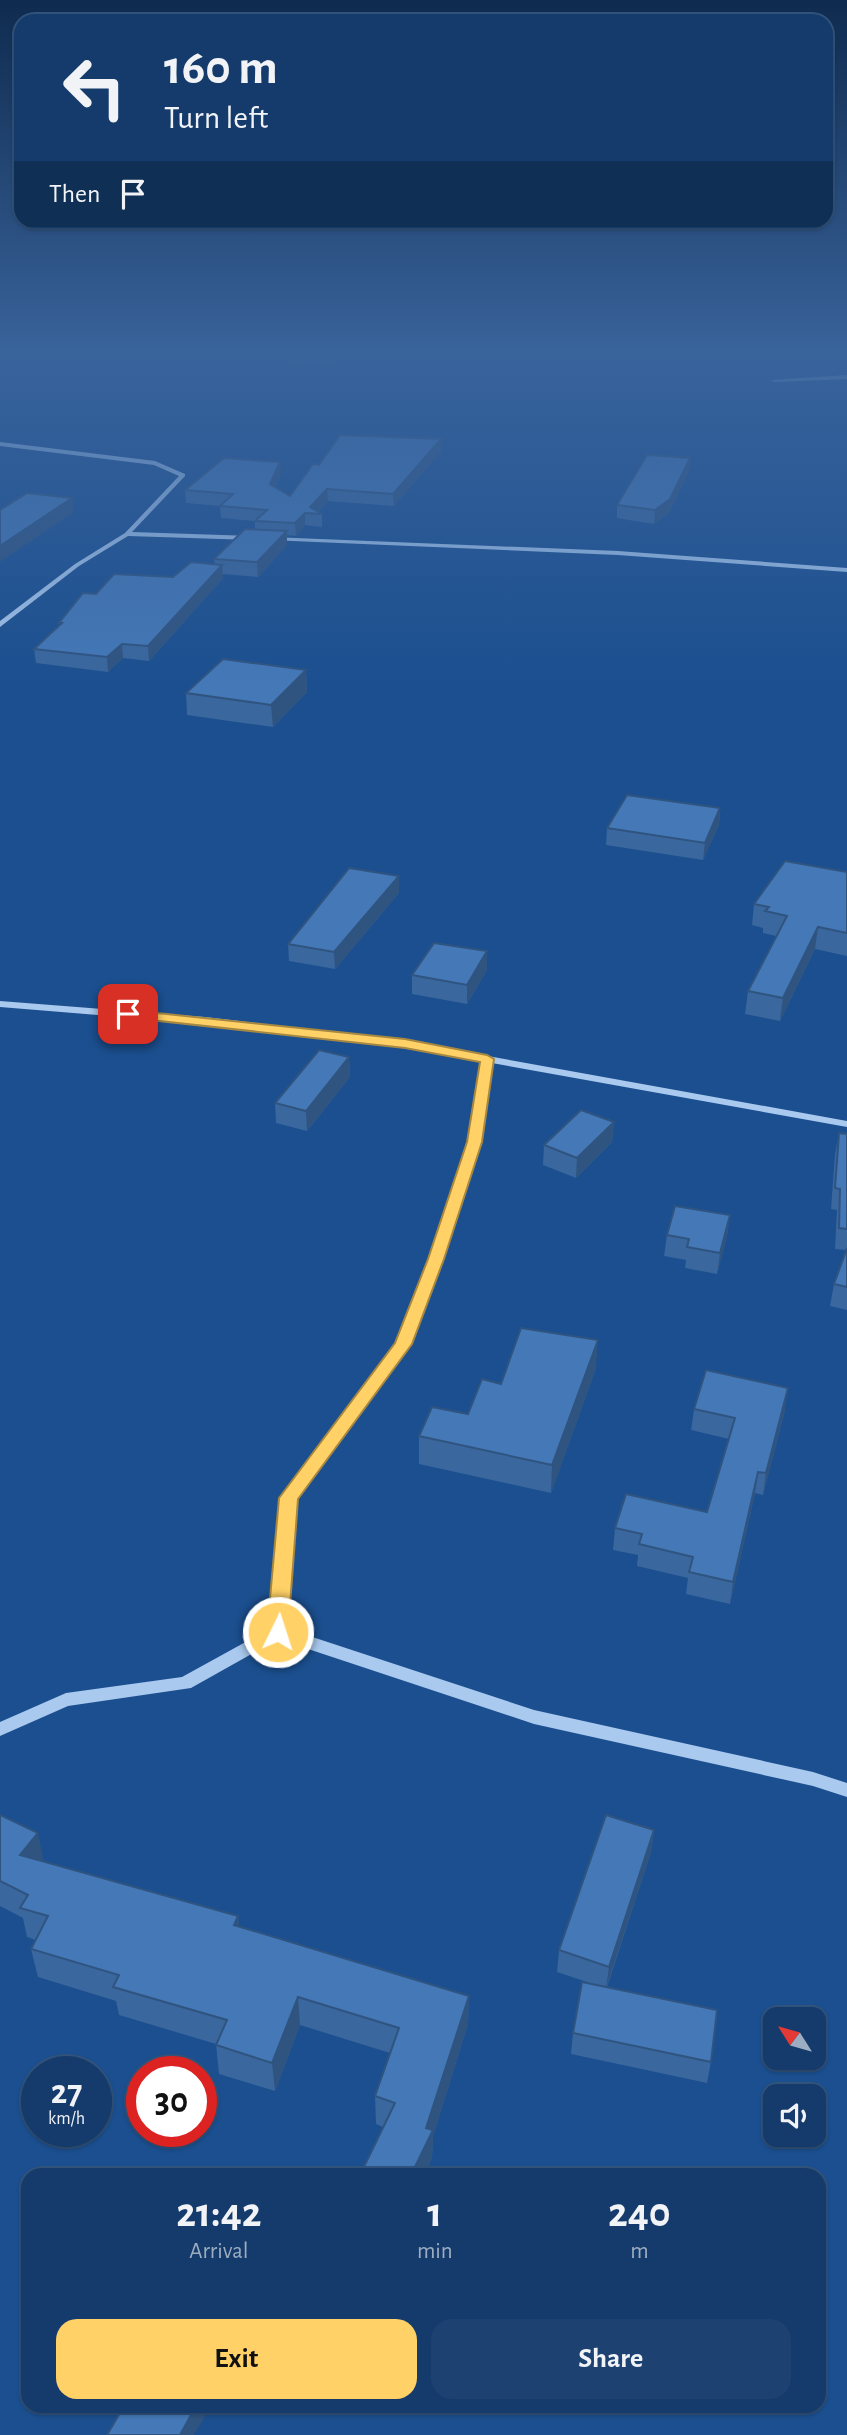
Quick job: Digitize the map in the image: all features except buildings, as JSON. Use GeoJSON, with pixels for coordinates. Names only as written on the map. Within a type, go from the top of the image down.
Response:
{"type":"FeatureCollection","features":[{"type":"Feature","properties":{"kind":"street"},"geometry":{"type":"LineString","coordinates":[[0,625],[76,565],[127,534],[183,475],[155,463],[144,462]]}},
{"type":"Feature","properties":{"kind":"street"},"geometry":{"type":"LineString","coordinates":[[127,534],[618,553],[847,570]]}},
{"type":"Feature","properties":{"kind":"street"},"geometry":{"type":"LineString","coordinates":[[0,1004],[205,1020],[405,1044],[642,1088],[710,1097],[847,1124]]}},
{"type":"Feature","properties":{"kind":"street"},"geometry":{"type":"LineString","coordinates":[[278,1632],[288,1498],[404,1344],[436,1259],[474,1142],[487,1059]]}},
{"type":"Feature","properties":{"kind":"street"},"geometry":{"type":"LineString","coordinates":[[0,1728],[66,1700],[185,1682],[278,1632],[534,1717],[847,1790]]}},
{"type":"Feature","properties":{"kind":"route"},"geometry":{"type":"LineString","coordinates":[[128,1014],[205,1020],[405,1044],[487,1059],[474,1142],[436,1259],[404,1344],[288,1498],[278,1632]]}}]}
